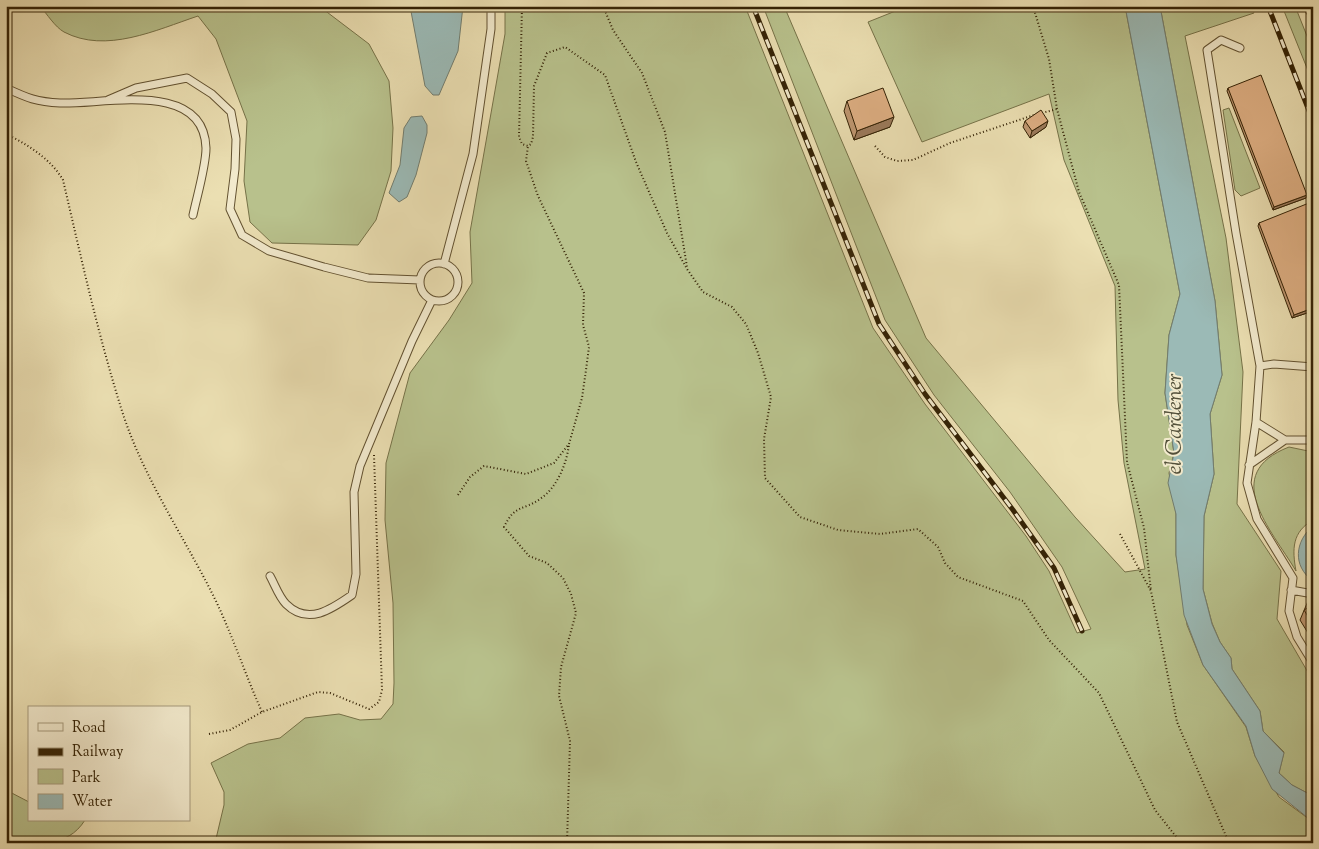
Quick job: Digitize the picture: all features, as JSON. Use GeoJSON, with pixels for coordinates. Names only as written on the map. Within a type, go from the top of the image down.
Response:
{"type":"FeatureCollection","features":[{"type":"Feature","properties":{"kind":"street"},"geometry":{"type":"LineString","coordinates":[[1311,6],[1313,10]]}},
{"type":"Feature","properties":{"kind":"lane"},"geometry":{"type":"LineString","coordinates":[[444,264],[473,154],[491,29],[491,6]]}},
{"type":"Feature","properties":{"kind":"lane"},"geometry":{"type":"LineString","coordinates":[[1240,48],[1221,40],[1206,50],[1260,366],[1256,422],[1246,483],[1257,519],[1293,578],[1289,611],[1297,637],[1313,663]]}},
{"type":"Feature","properties":{"kind":"lane"},"geometry":{"type":"LineString","coordinates":[[108,100],[136,88],[187,78],[212,94],[231,112],[236,139],[236,170],[230,209],[242,235],[269,251],[368,278],[420,280]]}},
{"type":"Feature","properties":{"kind":"lane"},"geometry":{"type":"LineString","coordinates":[[6,88],[30,100],[61,103],[108,100],[157,100],[186,109],[200,125],[206,147],[193,215]]}},
{"type":"Feature","properties":{"kind":"lane"},"geometry":{"type":"LineString","coordinates":[[435,264],[444,264],[454,271],[457,278],[457,286],[448,299],[440,302],[432,300],[422,292],[420,280],[422,273],[428,267],[435,264]]}},
{"type":"Feature","properties":{"kind":"lane"},"geometry":{"type":"LineString","coordinates":[[270,576],[285,603],[302,615],[328,612],[352,595],[356,574],[354,492],[360,466],[432,300]]}},
{"type":"Feature","properties":{"kind":"lane"},"geometry":{"type":"LineString","coordinates":[[1260,366],[1274,364],[1313,367]]}},
{"type":"Feature","properties":{"kind":"lane"},"geometry":{"type":"LineString","coordinates":[[1256,422],[1285,440],[1313,440]]}},
{"type":"Feature","properties":{"kind":"lane"},"geometry":{"type":"LineString","coordinates":[[1249,464],[1285,440]]}},
{"type":"Feature","properties":{"kind":"lane"},"geometry":{"type":"LineString","coordinates":[[1291,590],[1313,594]]}},
{"type":"Feature","properties":{"kind":"path"},"geometry":{"type":"LineString","coordinates":[[522,6],[519,137],[522,144],[528,146]]}},
{"type":"Feature","properties":{"kind":"path"},"geometry":{"type":"LineString","coordinates":[[603,6],[613,30],[642,73],[666,132],[687,269]]}},
{"type":"Feature","properties":{"kind":"path"},"geometry":{"type":"LineString","coordinates":[[1033,6],[1049,60],[1057,109],[1079,192],[1119,285],[1127,462],[1144,528],[1151,591],[1177,722],[1229,843]]}},
{"type":"Feature","properties":{"kind":"path"},"geometry":{"type":"LineString","coordinates":[[567,843],[570,740],[559,696],[561,667],[576,613],[571,594],[563,578],[547,564],[529,556],[504,527],[509,516],[522,507],[540,500],[552,486],[568,458],[569,444],[582,398],[589,347],[583,325],[584,293],[538,196],[526,161],[528,146],[534,137],[534,86],[548,53],[565,47],[605,75],[636,162],[667,233],[687,269],[704,292],[732,307],[746,324],[758,353],[771,397],[764,439],[765,478],[800,517],[838,530],[880,534],[918,529],[938,547],[945,563],[958,578],[1023,601],[1049,640],[1099,693],[1156,810],[1181,843]]}},
{"type":"Feature","properties":{"kind":"path"},"geometry":{"type":"LineString","coordinates":[[875,146],[885,157],[897,161],[913,160],[950,143],[1002,124],[1057,109]]}},
{"type":"Feature","properties":{"kind":"path"},"geometry":{"type":"LineString","coordinates":[[6,134],[35,152],[54,167],[63,180],[92,302],[122,412],[149,478],[215,598],[244,673],[262,712]]}},
{"type":"Feature","properties":{"kind":"path"},"geometry":{"type":"LineString","coordinates":[[209,734],[230,730],[262,712],[318,692],[330,693],[369,709],[379,702],[382,690],[374,430]]}},
{"type":"Feature","properties":{"kind":"path"},"geometry":{"type":"LineString","coordinates":[[458,495],[470,478],[484,466],[526,474],[554,464],[569,444]]}},
{"type":"Feature","properties":{"kind":"path"},"geometry":{"type":"LineString","coordinates":[[1120,534],[1151,591]]}},
{"type":"Feature","properties":{"kind":"path"},"geometry":{"type":"LineString","coordinates":[[6,841],[12,843]]}},
{"type":"Feature","properties":{"kind":"green space"},"geometry":{"type":"Polygon","coordinates":[[[40,6],[319,6],[369,44],[389,81],[393,128],[391,171],[376,220],[358,245],[272,243],[250,222],[244,181],[247,121],[216,39],[198,16],[131,38],[97,41],[80,38],[64,32],[54,24],[40,6]]]}},
{"type":"Feature","properties":{"kind":"green space"},"geometry":{"type":"Polygon","coordinates":[[[505,6],[745,6],[873,328],[925,404],[1026,536],[1049,571],[1077,633],[1091,629],[1062,567],[1010,492],[934,395],[885,320],[763,6],[784,6],[926,338],[1075,517],[1125,572],[1145,569],[1124,463],[1118,400],[1115,286],[1064,160],[1049,94],[922,142],[868,22],[908,6],[1125,6],[1180,294],[1169,335],[1165,393],[1174,453],[1169,473],[1176,514],[1176,555],[1187,625],[1203,665],[1246,727],[1255,756],[1279,797],[1313,822],[1313,843],[215,843],[224,805],[224,792],[211,763],[248,744],[280,738],[305,718],[339,714],[360,720],[381,719],[393,704],[393,603],[385,520],[386,463],[410,373],[449,320],[472,283],[470,232],[505,34],[505,6]]]}},
{"type":"Feature","properties":{"kind":"green space"},"geometry":{"type":"Polygon","coordinates":[[[1160,6],[1252,6],[1254,13],[1185,36],[1226,238],[1243,372],[1237,504],[1281,571],[1277,619],[1313,681],[1313,796],[1292,785],[1279,773],[1284,752],[1263,731],[1260,711],[1232,669],[1231,658],[1220,642],[1212,623],[1203,589],[1204,516],[1214,474],[1210,414],[1222,375],[1215,301],[1160,6]]]}},
{"type":"Feature","properties":{"kind":"green space"},"geometry":{"type":"Polygon","coordinates":[[[1282,6],[1295,6],[1313,51],[1313,83],[1282,6]]]}},
{"type":"Feature","properties":{"kind":"green space"},"geometry":{"type":"Polygon","coordinates":[[[1229,108],[1260,188],[1241,196],[1235,190],[1223,110],[1229,108]]]}},
{"type":"Feature","properties":{"kind":"green space"},"geometry":{"type":"Polygon","coordinates":[[[1289,447],[1313,452],[1313,520],[1301,530],[1295,542],[1296,571],[1264,520],[1257,503],[1254,487],[1257,472],[1268,458],[1289,447]]]}},
{"type":"Feature","properties":{"kind":"green space"},"geometry":{"type":"Polygon","coordinates":[[[6,790],[28,801],[28,822],[83,822],[69,836],[60,840],[28,842],[6,839],[6,790]]]}},
{"type":"Feature","properties":{"kind":"water"},"geometry":{"type":"Polygon","coordinates":[[[410,6],[463,6],[458,51],[439,95],[433,95],[425,86],[410,6]]]}},
{"type":"Feature","properties":{"kind":"water","name":"el Cardener"},"geometry":{"type":"Polygon","coordinates":[[[1125,6],[1160,6],[1215,301],[1222,375],[1210,414],[1214,474],[1204,516],[1203,589],[1212,624],[1220,642],[1231,658],[1232,669],[1260,711],[1263,731],[1284,753],[1279,773],[1292,785],[1313,796],[1313,822],[1272,789],[1255,756],[1246,726],[1203,665],[1184,615],[1176,555],[1176,514],[1168,483],[1174,453],[1165,393],[1169,335],[1180,294],[1125,6]]]}},
{"type":"Feature","properties":{"kind":"water"},"geometry":{"type":"Polygon","coordinates":[[[422,116],[427,125],[427,133],[416,175],[407,197],[399,202],[389,193],[400,165],[404,128],[411,117],[422,116]]]}},
{"type":"Feature","properties":{"kind":"water"},"geometry":{"type":"Polygon","coordinates":[[[1313,526],[1313,581],[1302,568],[1298,554],[1302,539],[1313,526]]]}},
{"type":"Feature","properties":{"kind":"building"},"geometry":{"type":"Polygon","coordinates":[[[1261,75],[1307,195],[1274,207],[1228,88],[1261,75]]]}},
{"type":"Feature","properties":{"kind":"building"},"geometry":{"type":"Polygon","coordinates":[[[883,88],[894,117],[857,131],[847,101],[883,88]]]}},
{"type":"Feature","properties":{"kind":"building"},"geometry":{"type":"Polygon","coordinates":[[[1041,110],[1048,121],[1032,131],[1025,121],[1041,110]]]}},
{"type":"Feature","properties":{"kind":"building"},"geometry":{"type":"Polygon","coordinates":[[[1309,203],[1313,212],[1313,308],[1294,315],[1259,223],[1309,203]]]}},
{"type":"Feature","properties":{"kind":"building"},"geometry":{"type":"Polygon","coordinates":[[[1313,598],[1312,623],[1304,610],[1311,606],[1308,601],[1313,598]]]}},
{"type":"Feature","properties":{"kind":"railway"},"geometry":{"type":"LineString","coordinates":[[753,6],[879,324],[925,394],[1013,510],[1054,568],[1082,631]]}},
{"type":"Feature","properties":{"kind":"railway"},"geometry":{"type":"LineString","coordinates":[[1268,6],[1313,121]]}}]}
